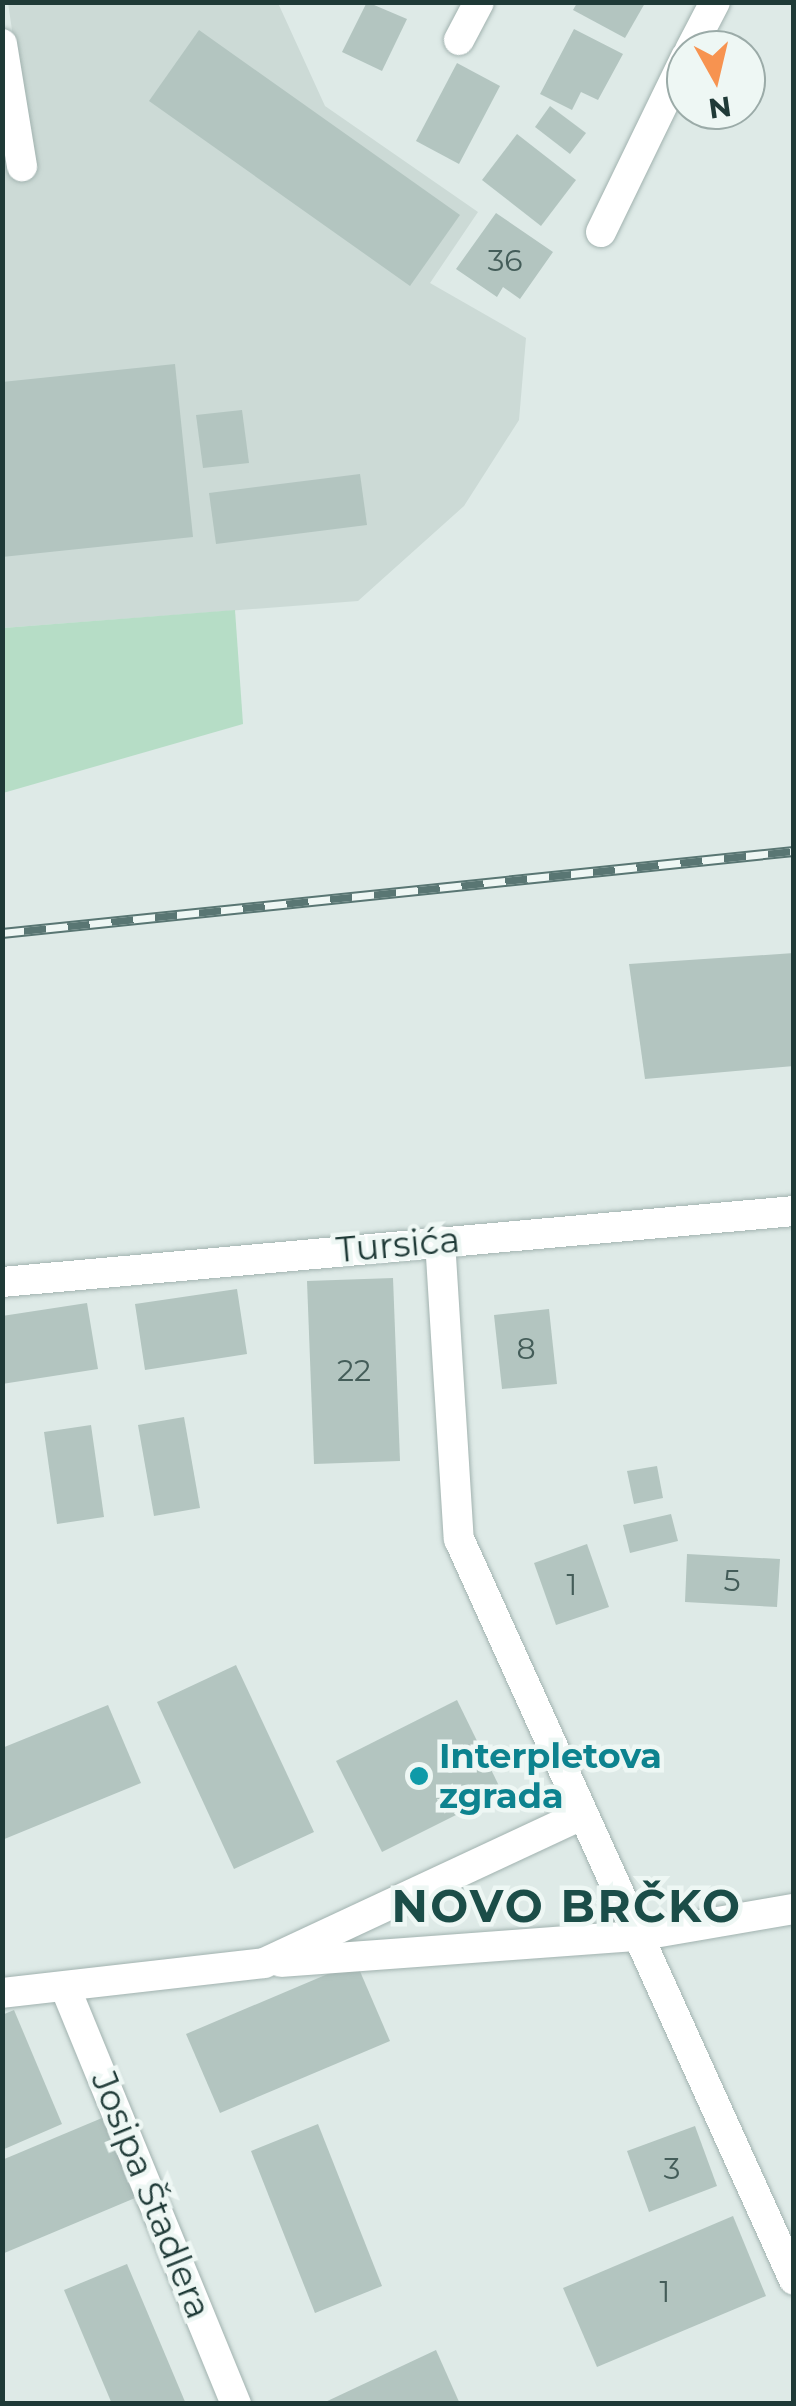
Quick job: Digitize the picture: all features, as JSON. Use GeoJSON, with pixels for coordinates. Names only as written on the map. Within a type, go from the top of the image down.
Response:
{"type":"FeatureCollection","features":[{"type":"Feature","properties":{"kind":"street"},"geometry":{"type":"LineString","coordinates":[[458,40],[479,2]]}},
{"type":"Feature","properties":{"kind":"street"},"geometry":{"type":"LineString","coordinates":[[700,30],[715,2]]}},
{"type":"Feature","properties":{"kind":"street"},"geometry":{"type":"LineString","coordinates":[[2,44],[22,166]]}},
{"type":"Feature","properties":{"kind":"street"},"geometry":{"type":"LineString","coordinates":[[601,232],[666,99]]}},
{"type":"Feature","properties":{"kind":"street","name":"Tursića"},"geometry":{"type":"LineString","coordinates":[[2,1282],[794,1211]]}},
{"type":"Feature","properties":{"kind":"street"},"geometry":{"type":"LineString","coordinates":[[440,1241],[459,1540],[794,2280]]}},
{"type":"Feature","properties":{"kind":"street"},"geometry":{"type":"LineString","coordinates":[[264,1963],[582,1815]]}},
{"type":"Feature","properties":{"kind":"street"},"geometry":{"type":"LineString","coordinates":[[2,1993],[264,1963],[637,1936],[794,1909]]}},
{"type":"Feature","properties":{"kind":"street","name":"Josipa Štadlera"},"geometry":{"type":"LineString","coordinates":[[66,1987],[236,2404]]}},
{"type":"Feature","properties":{"kind":"shaded area"},"geometry":{"type":"Polygon","coordinates":[[[8,3],[278,3],[325,106],[478,212],[430,283],[526,338],[519,420],[464,506],[358,601],[3,628],[3,162],[30,151],[8,3]]]}},
{"type":"Feature","properties":{"kind":"green space"},"geometry":{"type":"Polygon","coordinates":[[[235,610],[243,724],[3,793],[3,628],[235,610]]]}},
{"type":"Feature","properties":{"kind":"building"},"geometry":{"type":"Polygon","coordinates":[[[367,2],[407,19],[382,71],[342,52],[367,2]]]}},
{"type":"Feature","properties":{"kind":"building"},"geometry":{"type":"Polygon","coordinates":[[[577,3],[645,3],[625,38],[573,10],[577,3]]]}},
{"type":"Feature","properties":{"kind":"building"},"geometry":{"type":"Polygon","coordinates":[[[574,29],[623,54],[598,100],[581,92],[572,110],[540,94],[574,29]]]}},
{"type":"Feature","properties":{"kind":"building"},"geometry":{"type":"Polygon","coordinates":[[[199,30],[460,215],[410,286],[149,101],[199,30]]]}},
{"type":"Feature","properties":{"kind":"building"},"geometry":{"type":"Polygon","coordinates":[[[457,63],[500,86],[459,164],[416,141],[457,63]]]}},
{"type":"Feature","properties":{"kind":"building"},"geometry":{"type":"Polygon","coordinates":[[[550,106],[586,133],[570,154],[535,127],[550,106]]]}},
{"type":"Feature","properties":{"kind":"building"},"geometry":{"type":"Polygon","coordinates":[[[517,134],[576,180],[541,226],[482,180],[517,134]]]}},
{"type":"Feature","properties":{"kind":"building"},"geometry":{"type":"Polygon","coordinates":[[[496,213],[553,252],[520,299],[503,287],[497,297],[456,269],[496,213]]]}},
{"type":"Feature","properties":{"kind":"building"},"geometry":{"type":"Polygon","coordinates":[[[175,364],[193,537],[2,557],[2,382],[175,364]]]}},
{"type":"Feature","properties":{"kind":"building"},"geometry":{"type":"Polygon","coordinates":[[[242,410],[249,463],[203,468],[196,415],[242,410]]]}},
{"type":"Feature","properties":{"kind":"building"},"geometry":{"type":"Polygon","coordinates":[[[360,474],[367,525],[216,544],[209,493],[360,474]]]}},
{"type":"Feature","properties":{"kind":"building"},"geometry":{"type":"Polygon","coordinates":[[[794,953],[794,1066],[645,1079],[629,964],[794,953]]]}},
{"type":"Feature","properties":{"kind":"building"},"geometry":{"type":"Polygon","coordinates":[[[393,1278],[400,1461],[314,1464],[307,1281],[393,1278]]]}},
{"type":"Feature","properties":{"kind":"building"},"geometry":{"type":"Polygon","coordinates":[[[237,1289],[247,1354],[145,1370],[135,1304],[237,1289]]]}},
{"type":"Feature","properties":{"kind":"building"},"geometry":{"type":"Polygon","coordinates":[[[87,1303],[98,1369],[2,1384],[2,1316],[87,1303]]]}},
{"type":"Feature","properties":{"kind":"building"},"geometry":{"type":"Polygon","coordinates":[[[549,1309],[557,1384],[502,1389],[494,1315],[549,1309]]]}},
{"type":"Feature","properties":{"kind":"building"},"geometry":{"type":"Polygon","coordinates":[[[184,1417],[200,1508],[154,1516],[138,1425],[184,1417]]]}},
{"type":"Feature","properties":{"kind":"building"},"geometry":{"type":"Polygon","coordinates":[[[91,1425],[104,1517],[57,1524],[44,1432],[91,1425]]]}},
{"type":"Feature","properties":{"kind":"building"},"geometry":{"type":"Polygon","coordinates":[[[657,1466],[663,1498],[634,1504],[627,1471],[657,1466]]]}},
{"type":"Feature","properties":{"kind":"building"},"geometry":{"type":"Polygon","coordinates":[[[671,1514],[678,1541],[630,1553],[623,1525],[671,1514]]]}},
{"type":"Feature","properties":{"kind":"building"},"geometry":{"type":"Polygon","coordinates":[[[587,1544],[609,1607],[556,1625],[534,1563],[587,1544]]]}},
{"type":"Feature","properties":{"kind":"building"},"geometry":{"type":"Polygon","coordinates":[[[687,1554],[780,1559],[777,1607],[685,1602],[687,1554]]]}},
{"type":"Feature","properties":{"kind":"building"},"geometry":{"type":"Polygon","coordinates":[[[236,1665],[314,1832],[234,1869],[157,1702],[236,1665]]]}},
{"type":"Feature","properties":{"kind":"building","name":"Interpletova zgrada"},"geometry":{"type":"Polygon","coordinates":[[[457,1700],[502,1792],[382,1852],[336,1761],[457,1700]]]}},
{"type":"Feature","properties":{"kind":"building"},"geometry":{"type":"Polygon","coordinates":[[[108,1705],[141,1783],[2,1840],[2,1748],[108,1705]]]}},
{"type":"Feature","properties":{"kind":"building"},"geometry":{"type":"Polygon","coordinates":[[[356,1962],[390,2041],[220,2113],[186,2034],[356,1962]]]}},
{"type":"Feature","properties":{"kind":"building"},"geometry":{"type":"Polygon","coordinates":[[[14,2010],[62,2124],[2,2150],[2,2015],[14,2010]]]}},
{"type":"Feature","properties":{"kind":"building"},"geometry":{"type":"Polygon","coordinates":[[[102,2118],[135,2198],[2,2254],[2,2160],[102,2118]]]}},
{"type":"Feature","properties":{"kind":"building"},"geometry":{"type":"Polygon","coordinates":[[[318,2124],[382,2286],[315,2313],[251,2151],[318,2124]]]}},
{"type":"Feature","properties":{"kind":"building"},"geometry":{"type":"Polygon","coordinates":[[[695,2126],[717,2186],[649,2212],[627,2151],[695,2126]]]}},
{"type":"Feature","properties":{"kind":"building"},"geometry":{"type":"Polygon","coordinates":[[[733,2216],[766,2296],[597,2367],[563,2288],[733,2216]]]}},
{"type":"Feature","properties":{"kind":"building"},"geometry":{"type":"Polygon","coordinates":[[[127,2264],[186,2404],[112,2404],[64,2290],[127,2264]]]}},
{"type":"Feature","properties":{"kind":"building"},"geometry":{"type":"Polygon","coordinates":[[[436,2350],[460,2404],[321,2404],[436,2350]]]}},
{"type":"Feature","properties":{"kind":"railway"},"geometry":{"type":"LineString","coordinates":[[2,933],[794,851]]}},
{"type":"Feature","properties":{"kind":"place","name":"Interpletova zgrada"},"geometry":{"type":"Point","coordinates":[419,1776]}},
{"type":"Feature","properties":{"kind":"district","name":"NOVO BRČKO"},"geometry":{"type":"Point","coordinates":[567,1906]}}]}
